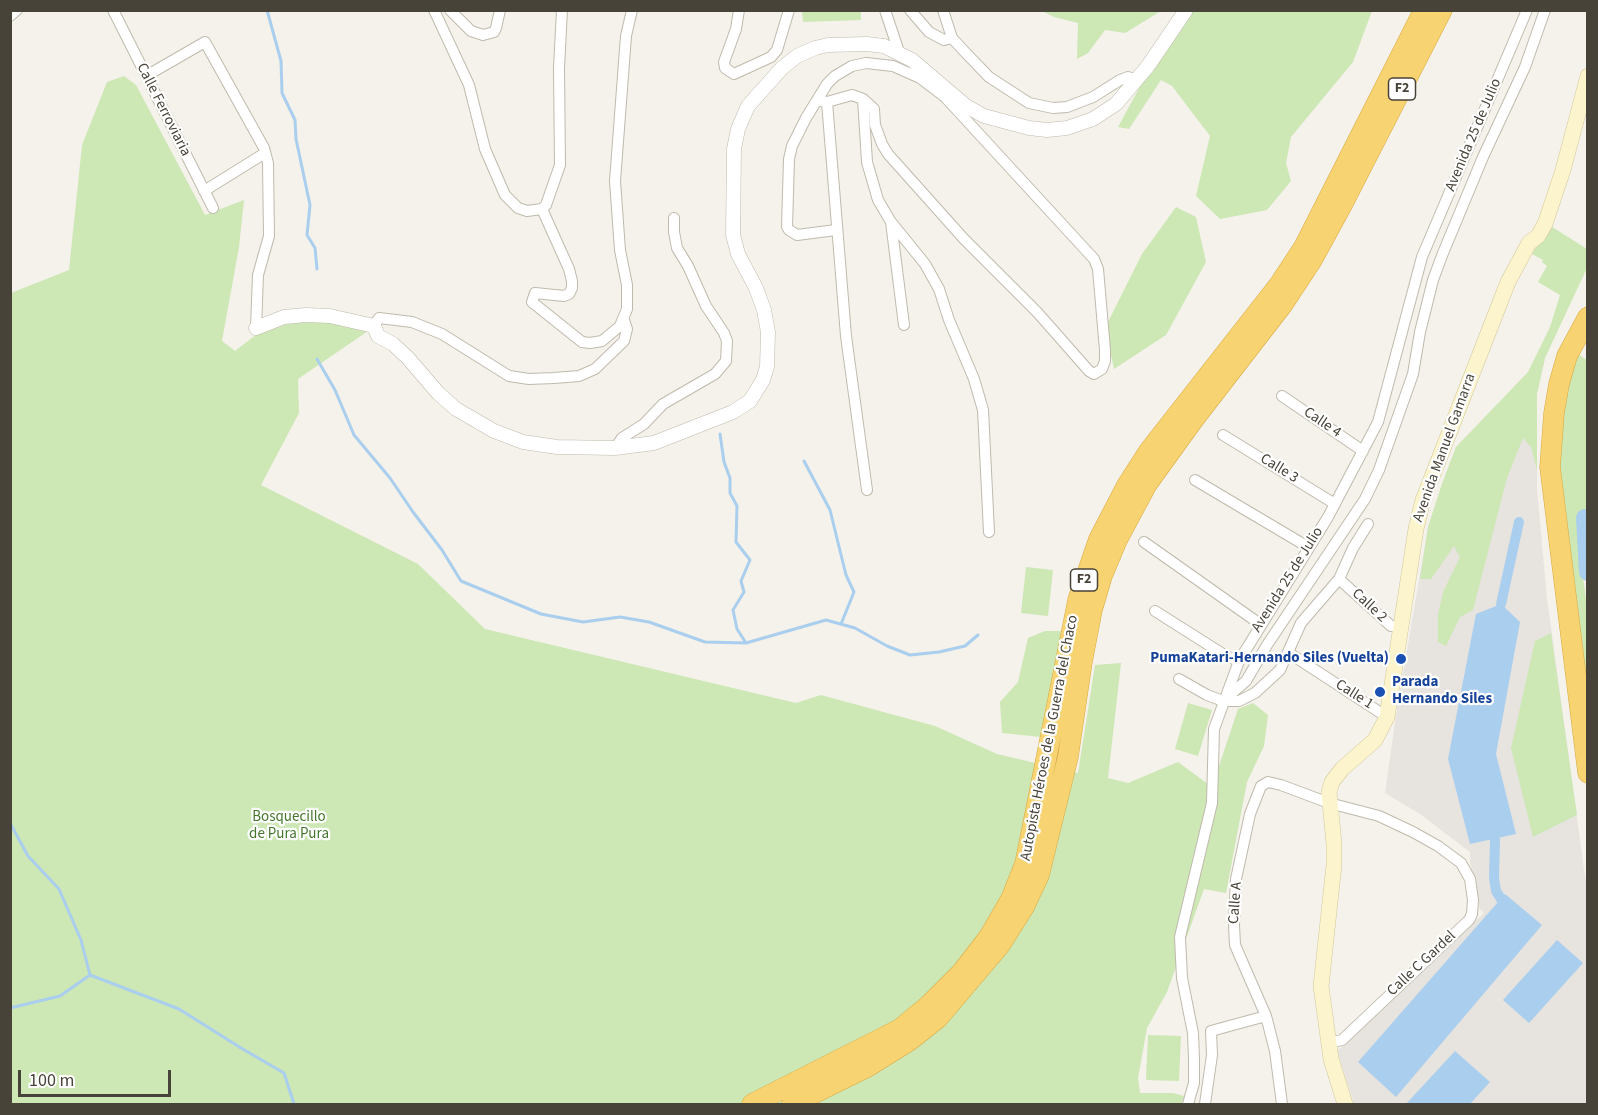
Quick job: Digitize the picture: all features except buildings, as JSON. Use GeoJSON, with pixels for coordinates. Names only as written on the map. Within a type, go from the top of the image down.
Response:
{"type":"FeatureCollection","features":[{"type":"Feature","properties":{"kind":"highway","name":"Autopista Héroes de la Guerra del Chaco"},"geometry":{"type":"LineString","coordinates":[[752,1104],[900,1029],[929,1005],[962,972],[988,937],[1011,899],[1025,864],[1078,600],[1099,539],[1126,487],[1149,451],[1280,285],[1304,247],[1424,10]]}},
{"type":"Feature","properties":{"kind":"highway","name":"Autopista Héroes de la Guerra del Chaco"},"geometry":{"type":"LineString","coordinates":[[792,1104],[867,1067],[909,1041],[938,1018],[1000,945],[1024,907],[1039,875],[1068,757],[1092,610],[1102,576],[1117,540],[1148,484],[1194,419],[1283,304],[1312,260],[1442,10]]}},
{"type":"Feature","properties":{"kind":"highway"},"geometry":{"type":"LineString","coordinates":[[1587,317],[1567,356],[1559,384],[1554,413],[1550,467],[1587,773]]}},
{"type":"Feature","properties":{"kind":"main road","name":"Avenida Manuel Gamarra"},"geometry":{"type":"LineString","coordinates":[[1345,1104],[1328,1043],[1321,986],[1334,865],[1329,792],[1332,782],[1342,769],[1375,741],[1387,717],[1416,529],[1423,500],[1508,282],[1529,243],[1538,236],[1545,224],[1560,180],[1587,76]]}},
{"type":"Feature","properties":{"kind":"street"},"geometry":{"type":"LineString","coordinates":[[10,16],[17,10]]}},
{"type":"Feature","properties":{"kind":"street","name":"Calle Ferroviaria"},"geometry":{"type":"LineString","coordinates":[[113,10],[213,208]]}},
{"type":"Feature","properties":{"kind":"street"},"geometry":{"type":"LineString","coordinates":[[434,10],[469,85],[484,149],[505,195],[518,208],[542,209]]}},
{"type":"Feature","properties":{"kind":"street"},"geometry":{"type":"LineString","coordinates":[[450,10],[471,31],[483,35],[494,32],[499,21],[500,10]]}},
{"type":"Feature","properties":{"kind":"street"},"geometry":{"type":"LineString","coordinates":[[542,209],[551,195],[560,165],[558,68],[562,10]]}},
{"type":"Feature","properties":{"kind":"street"},"geometry":{"type":"LineString","coordinates":[[542,209],[569,269],[572,288],[569,294],[564,296],[554,297],[540,292],[535,293],[532,298],[534,305],[576,338],[598,343],[608,337],[624,320],[627,309],[627,285],[621,250],[615,181],[626,36],[632,10]]}},
{"type":"Feature","properties":{"kind":"street"},"geometry":{"type":"LineString","coordinates":[[739,10],[736,29],[724,62],[725,68],[734,74],[771,57],[777,50],[789,10]]}},
{"type":"Feature","properties":{"kind":"street"},"geometry":{"type":"LineString","coordinates":[[885,10],[899,52]]}},
{"type":"Feature","properties":{"kind":"street"},"geometry":{"type":"LineString","coordinates":[[910,10],[929,32],[944,40],[952,38]]}},
{"type":"Feature","properties":{"kind":"street"},"geometry":{"type":"LineString","coordinates":[[943,10],[952,38],[989,77],[1018,97],[1040,106],[1067,107],[1093,97],[1120,80],[1128,77],[1136,80]]}},
{"type":"Feature","properties":{"kind":"street"},"geometry":{"type":"LineString","coordinates":[[624,320],[627,329],[624,341],[595,369],[579,376],[529,379],[508,375],[442,334],[412,322],[379,318],[374,326],[375,333],[393,344],[408,358],[438,393],[456,409],[476,422],[523,442],[557,447],[615,448],[654,443],[733,411],[750,401],[763,380],[768,332],[764,310],[756,288],[738,254],[734,235],[734,149],[738,129],[748,105],[794,59],[815,48],[848,44],[884,46],[899,52],[931,75],[966,106],[984,116],[1029,128],[1047,130],[1067,128],[1093,119],[1116,104],[1186,10]]}},
{"type":"Feature","properties":{"kind":"street","name":"Avenida 25 de Julio"},"geometry":{"type":"LineString","coordinates":[[1223,701],[1239,662],[1260,624],[1335,504],[1378,422],[1422,257],[1527,10]]}},
{"type":"Feature","properties":{"kind":"street","name":"Avenida 25 de Julio"},"geometry":{"type":"LineString","coordinates":[[1223,701],[1246,681],[1267,645],[1365,498],[1379,470],[1413,374],[1420,332],[1433,280],[1483,157],[1525,67],[1545,10]]}},
{"type":"Feature","properties":{"kind":"street"},"geometry":{"type":"LineString","coordinates":[[146,76],[205,42],[265,153],[268,164],[269,236],[258,275],[256,328],[284,316],[306,315],[330,315],[374,326]]}},
{"type":"Feature","properties":{"kind":"street"},"geometry":{"type":"LineString","coordinates":[[777,50],[794,59]]}},
{"type":"Feature","properties":{"kind":"street"},"geometry":{"type":"LineString","coordinates":[[822,101],[852,95],[863,99],[874,109],[875,125],[888,154],[972,247],[1037,312],[1089,371],[1095,374],[1099,372],[1105,361],[1098,269],[1094,259],[945,97],[932,87],[893,66],[866,63],[852,66],[835,76],[827,84],[822,101],[796,136],[789,159],[787,227],[792,234],[797,235],[836,230]]}},
{"type":"Feature","properties":{"kind":"street"},"geometry":{"type":"LineString","coordinates":[[863,99],[867,162],[872,185],[891,222],[925,264],[939,289],[949,320],[974,379],[983,410],[989,532]]}},
{"type":"Feature","properties":{"kind":"street"},"geometry":{"type":"LineString","coordinates":[[822,101],[846,336],[867,489]]}},
{"type":"Feature","properties":{"kind":"street"},"geometry":{"type":"LineString","coordinates":[[204,191],[265,153]]}},
{"type":"Feature","properties":{"kind":"street"},"geometry":{"type":"LineString","coordinates":[[615,448],[622,438],[644,424],[663,404],[715,374],[726,361],[727,341],[706,306],[677,248],[674,218]]}},
{"type":"Feature","properties":{"kind":"street"},"geometry":{"type":"LineString","coordinates":[[891,222],[904,325]]}},
{"type":"Feature","properties":{"kind":"street","name":"Calle 4"},"geometry":{"type":"LineString","coordinates":[[1282,396],[1363,451]]}},
{"type":"Feature","properties":{"kind":"street","name":"Calle 3"},"geometry":{"type":"LineString","coordinates":[[1223,435],[1335,504]]}},
{"type":"Feature","properties":{"kind":"street"},"geometry":{"type":"LineString","coordinates":[[1195,480],[1308,548]]}},
{"type":"Feature","properties":{"kind":"street"},"geometry":{"type":"LineString","coordinates":[[1179,680],[1223,701],[1239,700],[1251,696],[1280,670],[1301,623],[1339,579],[1353,548],[1368,524]]}},
{"type":"Feature","properties":{"kind":"street"},"geometry":{"type":"LineString","coordinates":[[1144,542],[1260,624]]}},
{"type":"Feature","properties":{"kind":"street","name":"Calle 2"},"geometry":{"type":"LineString","coordinates":[[1339,579],[1391,626],[1401,627]]}},
{"type":"Feature","properties":{"kind":"street"},"geometry":{"type":"LineString","coordinates":[[1155,611],[1239,662]]}},
{"type":"Feature","properties":{"kind":"street","name":"Calle 1"},"geometry":{"type":"LineString","coordinates":[[1289,653],[1387,717]]}},
{"type":"Feature","properties":{"kind":"street"},"geometry":{"type":"LineString","coordinates":[[1188,1104],[1194,1083],[1193,1033],[1182,978],[1180,937],[1212,803],[1214,729],[1223,701]]}},
{"type":"Feature","properties":{"kind":"street","name":"Calle A"},"geometry":{"type":"LineString","coordinates":[[1282,1104],[1275,1051],[1266,1016],[1234,945],[1236,879],[1250,814],[1261,786],[1268,782],[1281,785],[1329,803]]}},
{"type":"Feature","properties":{"kind":"street","name":"Calle C Gardel"},"geometry":{"type":"LineString","coordinates":[[1328,1043],[1342,1040],[1469,920],[1473,907],[1470,879],[1461,863],[1438,846],[1379,816],[1329,803]]}},
{"type":"Feature","properties":{"kind":"street"},"geometry":{"type":"LineString","coordinates":[[1205,1104],[1212,1055],[1211,1031],[1266,1016]]}},
{"type":"Feature","properties":{"kind":"street"},"geometry":{"type":"LineString","coordinates":[[1275,1104],[1276,1093],[1280,1088]]}},
{"type":"Feature","properties":{"kind":"shaded area"},"geometry":{"type":"Polygon","coordinates":[[[1545,358],[1537,394],[1537,490],[1547,598],[1587,891],[1587,1104],[1354,1104],[1337,1051],[1484,913],[1480,909],[1470,852],[1420,814],[1385,793],[1428,527],[1442,484],[1456,447],[1545,358]]]}},
{"type":"Feature","properties":{"kind":"green space"},"geometry":{"type":"Polygon","coordinates":[[[802,11],[861,11],[861,20],[803,22],[802,11]]]}},
{"type":"Feature","properties":{"kind":"green space"},"geometry":{"type":"Polygon","coordinates":[[[1042,11],[1161,11],[1125,33],[1105,30],[1088,53],[1077,59],[1078,23],[1054,17],[1042,11]]]}},
{"type":"Feature","properties":{"kind":"green space"},"geometry":{"type":"Polygon","coordinates":[[[1192,11],[1372,11],[1353,62],[1291,137],[1286,163],[1291,181],[1267,210],[1220,219],[1196,196],[1210,136],[1172,86],[1161,80],[1129,129],[1118,127],[1149,70],[1192,11]]]}},
{"type":"Feature","properties":{"kind":"green space","name":"Bosquecillo de Pura Pura"},"geometry":{"type":"Polygon","coordinates":[[[124,76],[136,85],[205,215],[244,200],[239,247],[222,341],[235,351],[274,321],[310,315],[368,331],[298,379],[299,413],[261,485],[418,564],[485,629],[796,703],[821,695],[935,726],[997,754],[1078,773],[1095,665],[1121,663],[1108,778],[1128,783],[1178,762],[1212,787],[1238,709],[1253,703],[1268,715],[1264,746],[1247,782],[1226,893],[1204,889],[1167,992],[1147,1028],[1138,1078],[1140,1093],[1173,1093],[1184,1096],[1181,1104],[11,1104],[11,293],[69,270],[82,145],[107,82],[124,76]]]}},
{"type":"Feature","properties":{"kind":"green space"},"geometry":{"type":"Polygon","coordinates":[[[1176,207],[1196,217],[1206,262],[1166,335],[1114,369],[1105,328],[1142,254],[1176,207]]]}},
{"type":"Feature","properties":{"kind":"green space"},"geometry":{"type":"Polygon","coordinates":[[[1549,225],[1587,249],[1587,268],[1545,358],[1537,394],[1537,470],[1531,447],[1523,438],[1507,478],[1473,610],[1460,617],[1446,646],[1438,642],[1438,614],[1443,592],[1460,557],[1454,546],[1431,579],[1420,579],[1428,527],[1456,447],[1528,372],[1550,327],[1560,295],[1538,282],[1547,266],[1542,262],[1543,260],[1532,254],[1549,225]]]}},
{"type":"Feature","properties":{"kind":"green space"},"geometry":{"type":"Polygon","coordinates":[[[1578,354],[1588,361],[1587,513],[1579,514],[1578,523],[1588,616],[1587,705],[1563,515],[1559,456],[1567,384],[1578,354]]]}},
{"type":"Feature","properties":{"kind":"green space"},"geometry":{"type":"Polygon","coordinates":[[[1026,567],[1053,570],[1048,616],[1021,613],[1026,567]]]}},
{"type":"Feature","properties":{"kind":"green space"},"geometry":{"type":"Polygon","coordinates":[[[1045,631],[1061,631],[1055,677],[1041,737],[1002,733],[1000,702],[1018,682],[1028,638],[1045,631]]]}},
{"type":"Feature","properties":{"kind":"green space"},"geometry":{"type":"Polygon","coordinates":[[[1551,633],[1577,815],[1533,837],[1511,748],[1535,641],[1551,633]]]}},
{"type":"Feature","properties":{"kind":"green space"},"geometry":{"type":"Polygon","coordinates":[[[1188,703],[1212,710],[1198,756],[1175,749],[1188,703]]]}},
{"type":"Feature","properties":{"kind":"green space"},"geometry":{"type":"Polygon","coordinates":[[[1148,1035],[1181,1036],[1179,1081],[1146,1080],[1148,1035]]]}},
{"type":"Feature","properties":{"kind":"water"},"geometry":{"type":"Polygon","coordinates":[[[1501,604],[1520,622],[1496,754],[1516,834],[1470,844],[1448,759],[1476,614],[1501,604]]]}},
{"type":"Feature","properties":{"kind":"water"},"geometry":{"type":"Polygon","coordinates":[[[1505,894],[1542,925],[1396,1097],[1358,1062],[1505,894]]]}},
{"type":"Feature","properties":{"kind":"water"},"geometry":{"type":"Polygon","coordinates":[[[1557,940],[1583,963],[1529,1023],[1503,1000],[1557,940]]]}},
{"type":"Feature","properties":{"kind":"water"},"geometry":{"type":"Polygon","coordinates":[[[1455,1051],[1490,1082],[1470,1104],[1406,1104],[1455,1051]]]}},
{"type":"Feature","properties":{"kind":"waterway"},"geometry":{"type":"LineString","coordinates":[[267,10],[281,61],[282,93],[295,120],[296,139],[310,205],[307,235],[315,248],[317,269]]}},
{"type":"Feature","properties":{"kind":"waterway"},"geometry":{"type":"LineString","coordinates":[[317,359],[335,390],[354,435],[390,478],[442,550],[461,581],[541,614],[583,622],[620,617],[649,622],[705,642],[746,643],[826,620],[855,628],[887,646],[910,655],[965,646],[978,635]]}},
{"type":"Feature","properties":{"kind":"waterway"},"geometry":{"type":"LineString","coordinates":[[720,434],[724,462],[730,478],[730,493],[737,506],[736,542],[750,560],[741,581],[744,592],[733,610],[737,629],[746,643]]}},
{"type":"Feature","properties":{"kind":"waterway"},"geometry":{"type":"LineString","coordinates":[[804,461],[830,510],[846,575],[854,592],[841,624]]}},
{"type":"Feature","properties":{"kind":"waterway"},"geometry":{"type":"LineString","coordinates":[[1585,518],[1588,572]]}},
{"type":"Feature","properties":{"kind":"waterway"},"geometry":{"type":"LineString","coordinates":[[1501,604],[1519,522]]}},
{"type":"Feature","properties":{"kind":"waterway"},"geometry":{"type":"LineString","coordinates":[[10,823],[28,856],[59,889],[81,940],[90,975],[179,1009],[284,1073],[294,1104]]}},
{"type":"Feature","properties":{"kind":"waterway"},"geometry":{"type":"LineString","coordinates":[[1495,839],[1494,878],[1496,891],[1501,899]]}},
{"type":"Feature","properties":{"kind":"waterway"},"geometry":{"type":"LineString","coordinates":[[10,1008],[60,996],[90,975]]}},
{"type":"Feature","properties":{"kind":"place","name":"PumaKatari-Hernando Siles (Vuelta)"},"geometry":{"type":"Point","coordinates":[1401,659]}},
{"type":"Feature","properties":{"kind":"place","name":"Parada Hernando Siles"},"geometry":{"type":"Point","coordinates":[1380,692]}}]}
